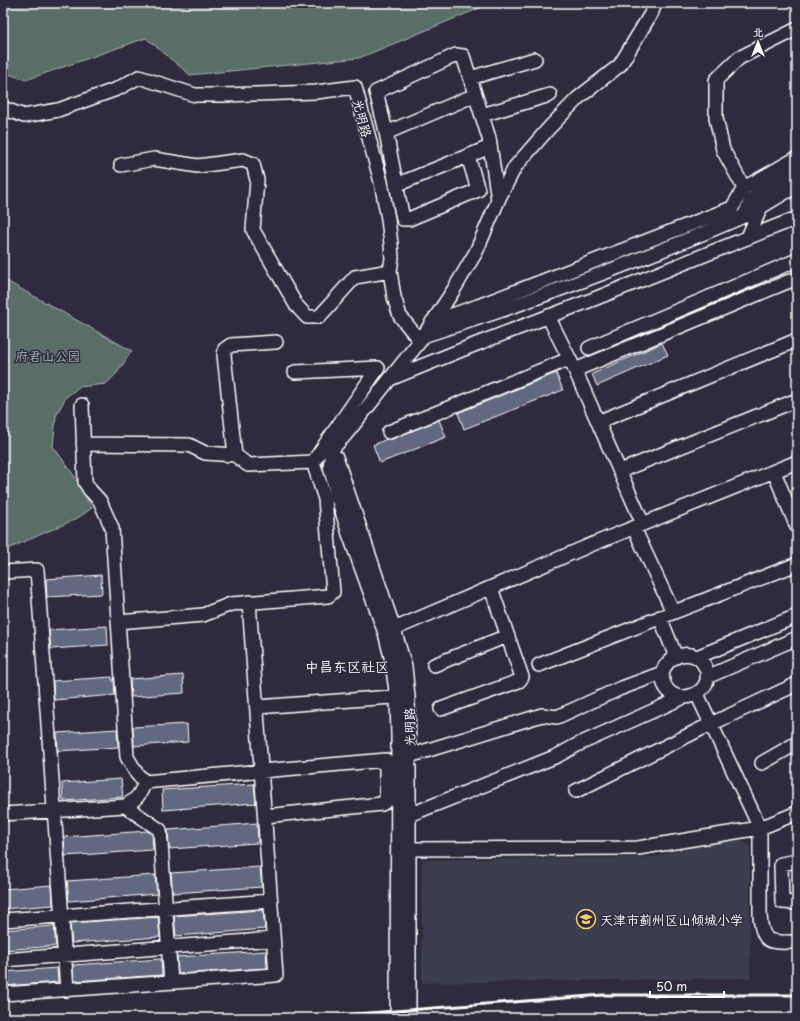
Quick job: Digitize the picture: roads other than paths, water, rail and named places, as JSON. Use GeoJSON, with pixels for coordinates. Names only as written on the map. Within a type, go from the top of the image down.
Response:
{"type":"FeatureCollection","features":[{"type":"Feature","properties":{"kind":"street"},"geometry":{"type":"LineString","coordinates":[[333,448],[346,434],[422,339],[453,292],[476,252],[498,200],[515,167],[578,98],[620,65],[652,12],[655,3]]}},
{"type":"Feature","properties":{"kind":"street"},"geometry":{"type":"LineString","coordinates":[[744,188],[723,150],[716,118],[716,80],[739,58],[797,29]]}},
{"type":"Feature","properties":{"kind":"street"},"geometry":{"type":"LineString","coordinates":[[468,156],[478,190],[409,219],[403,219],[386,133],[376,92],[456,55],[463,56],[489,138],[498,200]]}},
{"type":"Feature","properties":{"kind":"street"},"geometry":{"type":"LineString","coordinates":[[470,78],[535,59]]}},
{"type":"Feature","properties":{"kind":"street","name":"光明路"},"geometry":{"type":"LineString","coordinates":[[3,108],[24,116],[58,110],[117,88],[139,77],[195,95],[316,92],[355,87],[381,182],[388,219],[392,258],[390,271],[394,297],[400,316],[422,339]]}},
{"type":"Feature","properties":{"kind":"street"},"geometry":{"type":"LineString","coordinates":[[386,133],[475,95]]}},
{"type":"Feature","properties":{"kind":"street"},"geometry":{"type":"LineString","coordinates":[[482,115],[550,95]]}},
{"type":"Feature","properties":{"kind":"street"},"geometry":{"type":"LineString","coordinates":[[396,185],[490,147]]}},
{"type":"Feature","properties":{"kind":"street"},"geometry":{"type":"LineString","coordinates":[[432,322],[478,306],[732,208],[744,188],[797,158]]}},
{"type":"Feature","properties":{"kind":"street"},"geometry":{"type":"LineString","coordinates":[[121,166],[154,159],[198,166],[243,160],[253,164],[257,180],[253,230],[296,305],[307,317],[319,317],[355,277],[390,271]]}},
{"type":"Feature","properties":{"kind":"street"},"geometry":{"type":"LineString","coordinates":[[422,339],[528,301],[701,235],[744,216],[752,199],[764,190],[797,173]]}},
{"type":"Feature","properties":{"kind":"street"},"geometry":{"type":"LineString","coordinates":[[748,237],[761,207],[797,187]]}},
{"type":"Feature","properties":{"kind":"street"},"geometry":{"type":"LineString","coordinates":[[390,378],[797,218]]}},
{"type":"Feature","properties":{"kind":"street"},"geometry":{"type":"LineString","coordinates":[[589,348],[797,260]]}},
{"type":"Feature","properties":{"kind":"street"},"geometry":{"type":"LineString","coordinates":[[388,432],[572,365],[797,279]]}},
{"type":"Feature","properties":{"kind":"street"},"geometry":{"type":"LineString","coordinates":[[548,316],[620,471],[639,526],[673,612]]}},
{"type":"Feature","properties":{"kind":"street"},"geometry":{"type":"LineString","coordinates":[[598,422],[797,340]]}},
{"type":"Feature","properties":{"kind":"street"},"geometry":{"type":"LineString","coordinates":[[235,455],[224,355],[225,349],[231,345],[276,342]]}},
{"type":"Feature","properties":{"kind":"street"},"geometry":{"type":"LineString","coordinates":[[295,372],[378,368],[313,462]]}},
{"type":"Feature","properties":{"kind":"street"},"geometry":{"type":"LineString","coordinates":[[620,471],[797,400]]}},
{"type":"Feature","properties":{"kind":"street"},"geometry":{"type":"LineString","coordinates":[[82,405],[85,482],[100,501],[112,528],[127,757],[137,774],[145,782]]}},
{"type":"Feature","properties":{"kind":"street"},"geometry":{"type":"LineString","coordinates":[[83,444],[189,445],[205,453],[235,455],[248,465],[313,462]]}},
{"type":"Feature","properties":{"kind":"street","name":"光明路"},"geometry":{"type":"LineString","coordinates":[[333,448],[394,629],[405,667],[398,737],[397,1018]]}},
{"type":"Feature","properties":{"kind":"street","name":"光明路"},"geometry":{"type":"LineString","coordinates":[[333,448],[330,466],[337,495],[349,534],[385,633],[393,667],[403,696],[410,756],[409,1018]]}},
{"type":"Feature","properties":{"kind":"street"},"geometry":{"type":"LineString","coordinates":[[118,622],[203,614],[231,604],[328,596],[333,592],[325,499],[313,462]]}},
{"type":"Feature","properties":{"kind":"street"},"geometry":{"type":"LineString","coordinates":[[394,629],[592,544],[797,462]]}},
{"type":"Feature","properties":{"kind":"street"},"geometry":{"type":"LineString","coordinates":[[774,472],[797,527]]}},
{"type":"Feature","properties":{"kind":"street"},"geometry":{"type":"LineString","coordinates":[[539,665],[797,564]]}},
{"type":"Feature","properties":{"kind":"street"},"geometry":{"type":"LineString","coordinates":[[3,572],[37,570],[67,990]]}},
{"type":"Feature","properties":{"kind":"street"},"geometry":{"type":"LineString","coordinates":[[441,709],[519,681],[522,676],[491,588]]}},
{"type":"Feature","properties":{"kind":"street"},"geometry":{"type":"LineString","coordinates":[[3,994],[276,975],[249,602]]}},
{"type":"Feature","properties":{"kind":"street"},"geometry":{"type":"LineString","coordinates":[[697,657],[797,616]]}},
{"type":"Feature","properties":{"kind":"street"},"geometry":{"type":"LineString","coordinates":[[660,618],[676,656]]}},
{"type":"Feature","properties":{"kind":"street"},"geometry":{"type":"LineString","coordinates":[[434,665],[507,636]]}},
{"type":"Feature","properties":{"kind":"street"},"geometry":{"type":"LineString","coordinates":[[707,677],[797,638]]}},
{"type":"Feature","properties":{"kind":"street"},"geometry":{"type":"LineString","coordinates":[[409,814],[557,756],[577,745],[690,696],[704,688],[707,677],[706,670],[702,662],[697,657],[689,654],[676,656],[666,665],[662,673],[665,687],[670,693],[679,697],[690,696]]}},
{"type":"Feature","properties":{"kind":"street"},"geometry":{"type":"LineString","coordinates":[[410,756],[542,715],[557,717],[619,688],[662,673]]}},
{"type":"Feature","properties":{"kind":"street"},"geometry":{"type":"LineString","coordinates":[[576,791],[711,724],[797,684]]}},
{"type":"Feature","properties":{"kind":"street"},"geometry":{"type":"LineString","coordinates":[[257,707],[403,696]]}},
{"type":"Feature","properties":{"kind":"street"},"geometry":{"type":"LineString","coordinates":[[690,696],[711,724],[760,828],[760,915],[763,935],[773,942],[797,942]]}},
{"type":"Feature","properties":{"kind":"street"},"geometry":{"type":"LineString","coordinates":[[762,763],[797,743]]}},
{"type":"Feature","properties":{"kind":"street"},"geometry":{"type":"LineString","coordinates":[[145,782],[386,760],[386,801],[382,804],[265,816]]}},
{"type":"Feature","properties":{"kind":"street"},"geometry":{"type":"LineString","coordinates":[[3,814],[124,806],[132,802],[141,792],[145,782]]}},
{"type":"Feature","properties":{"kind":"street"},"geometry":{"type":"LineString","coordinates":[[124,806],[160,830],[171,982]]}},
{"type":"Feature","properties":{"kind":"street"},"geometry":{"type":"LineString","coordinates":[[409,849],[638,848],[760,828],[797,813]]}},
{"type":"Feature","properties":{"kind":"street"},"geometry":{"type":"LineString","coordinates":[[797,862],[781,864],[782,902],[797,903]]}},
{"type":"Feature","properties":{"kind":"street"},"geometry":{"type":"LineString","coordinates":[[3,920],[271,901]]}},
{"type":"Feature","properties":{"kind":"street"},"geometry":{"type":"LineString","coordinates":[[3,960],[273,939]]}},
{"type":"Feature","properties":{"kind":"railway"},"geometry":{"type":"LineString","coordinates":[[304,1018],[603,995],[797,995]]}},
{"type":"Feature","properties":{"kind":"place","name":"天津市蓟州区山倾城小学"},"geometry":{"type":"Point","coordinates":[586,919]}},
{"type":"Feature","properties":{"kind":"district","name":"中昌东区社区"},"geometry":{"type":"Point","coordinates":[347,666]}},
{"type":"Feature","properties":{"kind":"park label","name":"府君山公园"},"geometry":{"type":"Point","coordinates":[48,355]}}]}
